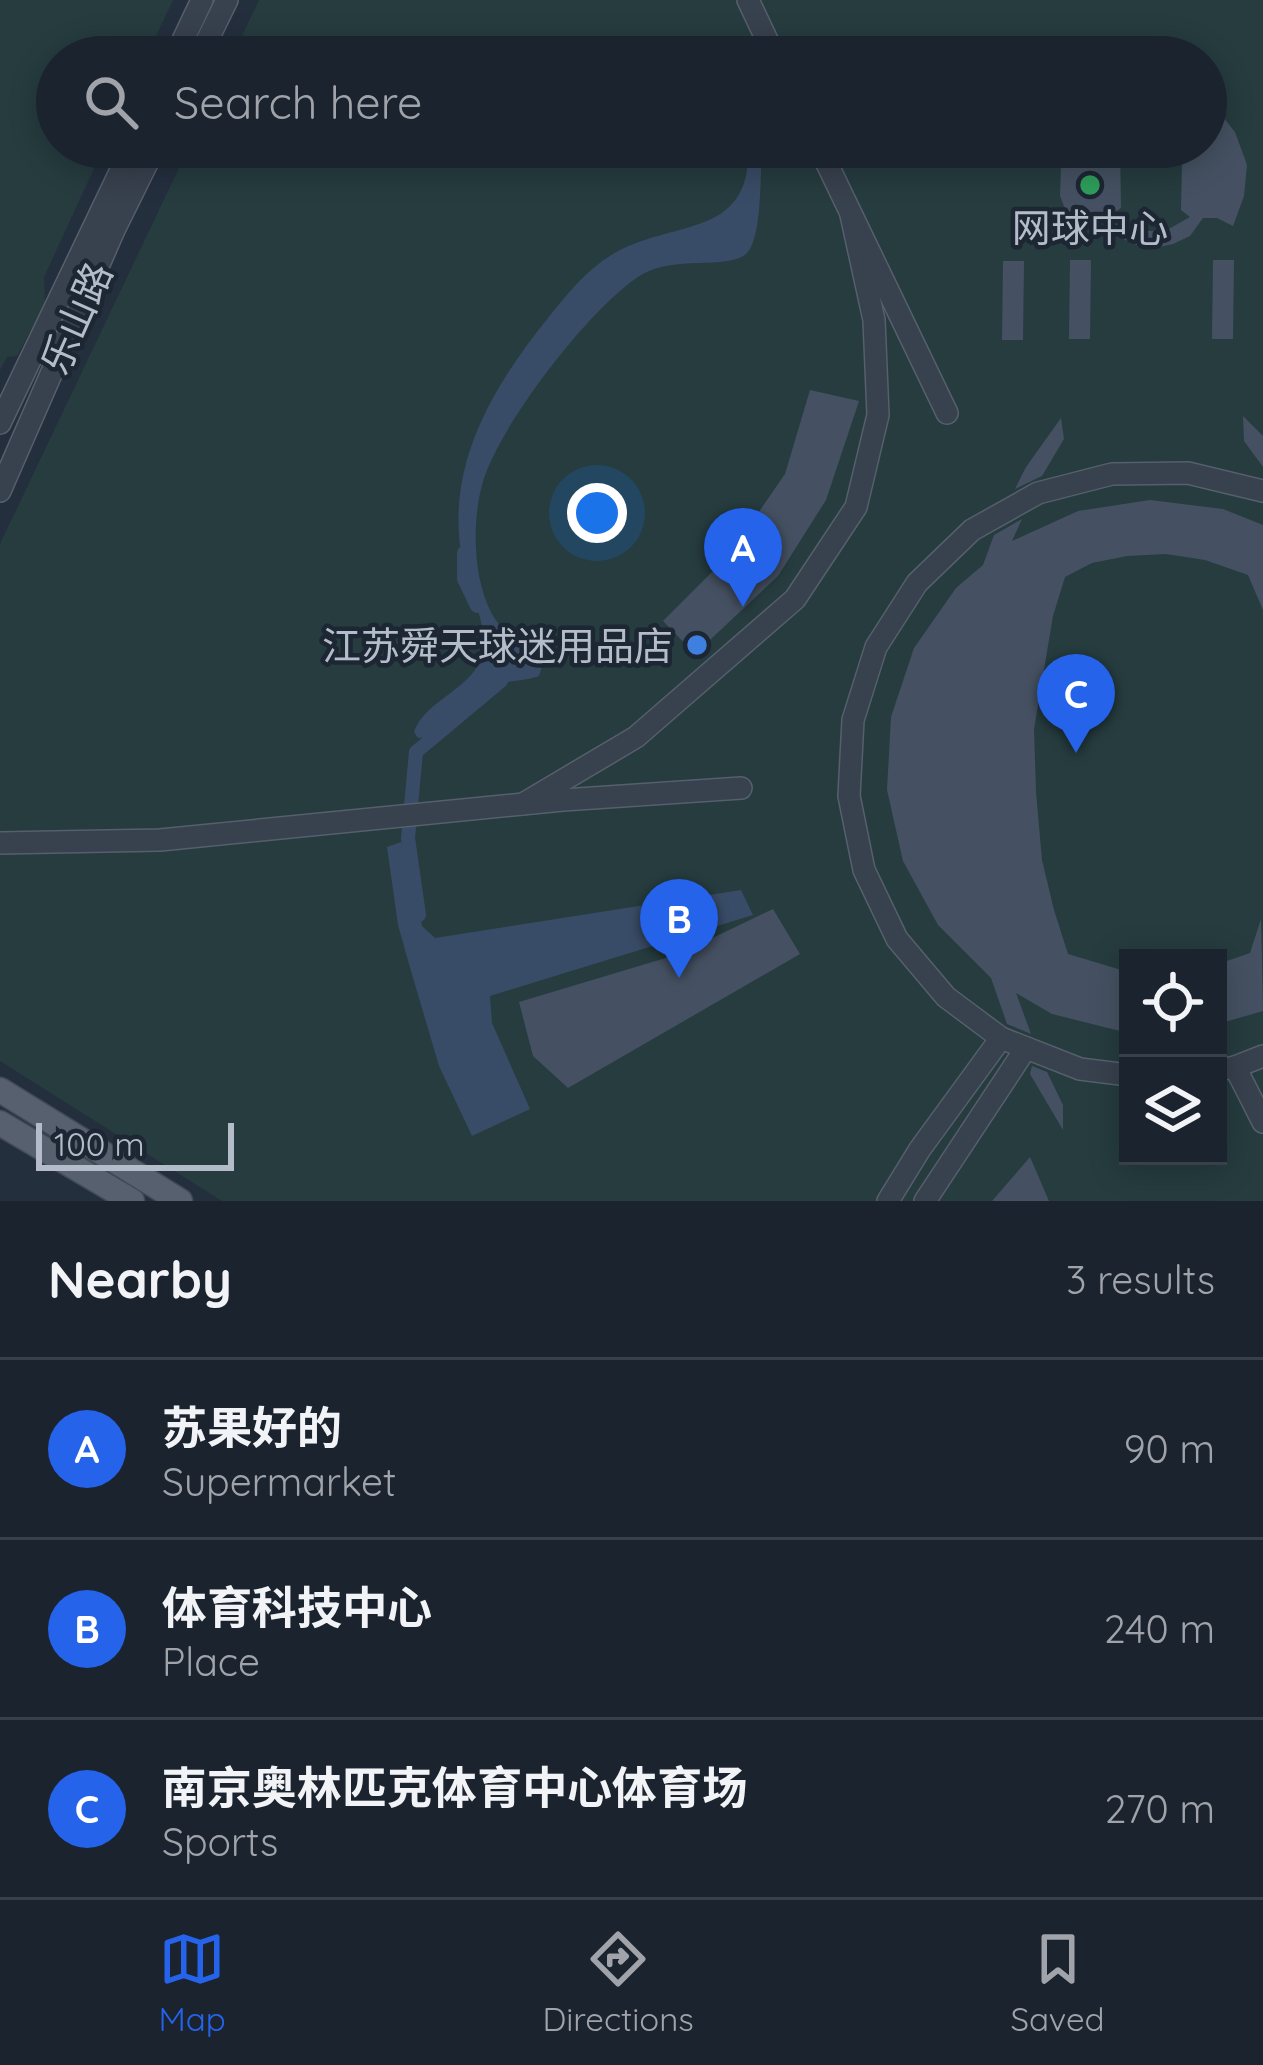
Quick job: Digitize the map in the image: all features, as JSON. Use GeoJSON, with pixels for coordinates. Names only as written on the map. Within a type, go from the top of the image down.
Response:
{"type":"FeatureCollection","features":[{"type":"Feature","properties":{"kind":"main road"},"geometry":{"type":"LineString","coordinates":[[0,1090],[181,1201]]}},
{"type":"Feature","properties":{"kind":"main road"},"geometry":{"type":"LineString","coordinates":[[0,1123],[132,1201]]}},
{"type":"Feature","properties":{"kind":"street"},"geometry":{"type":"LineString","coordinates":[[185,36],[202,0]]}},
{"type":"Feature","properties":{"kind":"street"},"geometry":{"type":"LineString","coordinates":[[209,36],[227,0]]}},
{"type":"Feature","properties":{"kind":"street"},"geometry":{"type":"LineString","coordinates":[[748,0],[765,36]]}},
{"type":"Feature","properties":{"kind":"street","name":"乐山路"},"geometry":{"type":"LineString","coordinates":[[0,423],[122,168]]}},
{"type":"Feature","properties":{"kind":"street","name":"乐山路"},"geometry":{"type":"LineString","coordinates":[[0,491],[145,168]]}},
{"type":"Feature","properties":{"kind":"street"},"geometry":{"type":"LineString","coordinates":[[829,168],[946,412]]}},
{"type":"Feature","properties":{"kind":"street"},"geometry":{"type":"LineString","coordinates":[[523,804],[636,737],[795,599],[856,507],[878,415],[874,320],[851,214]]}},
{"type":"Feature","properties":{"kind":"street"},"geometry":{"type":"LineString","coordinates":[[1119,1074],[1081,1069],[1000,1038],[946,997],[897,939],[864,870],[849,796],[853,720],[876,647],[916,583],[972,530],[1038,494],[1112,474],[1188,473],[1263,491]]}},
{"type":"Feature","properties":{"kind":"street"},"geometry":{"type":"LineString","coordinates":[[0,843],[160,840],[741,788]]}},
{"type":"Feature","properties":{"kind":"street"},"geometry":{"type":"LineString","coordinates":[[889,1201],[920,1149],[1000,1038]]}},
{"type":"Feature","properties":{"kind":"street"},"geometry":{"type":"LineString","coordinates":[[926,1201],[1026,1048]]}},
{"type":"Feature","properties":{"kind":"street"},"geometry":{"type":"LineString","coordinates":[[1263,1056],[1227,1068],[1263,1122]]}},
{"type":"Feature","properties":{"kind":"green space"},"geometry":{"type":"Polygon","coordinates":[[[0,0],[173,0],[156,36],[36,36],[36,168],[94,168],[44,277],[45,304],[17,356],[7,357],[0,370],[0,0]]]}},
{"type":"Feature","properties":{"kind":"green space"},"geometry":{"type":"Polygon","coordinates":[[[259,0],[1263,0],[1263,1201],[222,1201],[0,1061],[0,544],[179,168],[1227,168],[1227,36],[242,36],[259,0]]]}},
{"type":"Feature","properties":{"kind":"water"},"geometry":{"type":"Polygon","coordinates":[[[747,168],[761,168],[758,220],[746,254],[641,275],[572,340],[506,433],[482,485],[476,550],[481,583],[496,620],[544,660],[539,676],[488,687],[443,727],[418,738],[414,732],[420,720],[472,674],[483,650],[482,626],[461,552],[459,519],[468,456],[493,398],[548,318],[594,267],[636,243],[722,212],[737,198],[747,168]]]}},
{"type":"Feature","properties":{"kind":"water"},"geometry":{"type":"Polygon","coordinates":[[[404,841],[422,926],[435,938],[741,890],[753,915],[490,996],[492,1023],[530,1109],[472,1136],[439,1066],[398,925],[387,847],[404,841]]]}},
{"type":"Feature","properties":{"kind":"building"},"geometry":{"type":"Polygon","coordinates":[[[1227,122],[1247,165],[1244,196],[1233,226],[1217,218],[1203,218],[1190,236],[1173,244],[1154,248],[1133,244],[1102,221],[1088,219],[1072,226],[1060,196],[1061,168],[1120,168],[1121,208],[1110,215],[1132,228],[1167,230],[1190,217],[1181,210],[1182,168],[1227,168],[1227,122]]]}},
{"type":"Feature","properties":{"kind":"building"},"geometry":{"type":"Polygon","coordinates":[[[1070,260],[1091,260],[1090,339],[1069,339],[1070,260]]]}},
{"type":"Feature","properties":{"kind":"building"},"geometry":{"type":"Polygon","coordinates":[[[1213,260],[1234,260],[1233,339],[1212,339],[1213,260]]]}},
{"type":"Feature","properties":{"kind":"building"},"geometry":{"type":"Polygon","coordinates":[[[1003,261],[1024,261],[1023,340],[1002,340],[1003,261]]]}},
{"type":"Feature","properties":{"kind":"building"},"geometry":{"type":"Polygon","coordinates":[[[810,390],[859,401],[826,500],[778,576],[695,654],[663,621],[729,555],[785,474],[810,390]]]}},
{"type":"Feature","properties":{"kind":"building"},"geometry":{"type":"Polygon","coordinates":[[[1243,416],[1263,436],[1263,467],[1244,441],[1243,416]]]}},
{"type":"Feature","properties":{"kind":"building"},"geometry":{"type":"Polygon","coordinates":[[[1061,418],[1064,439],[1042,476],[1015,489],[1026,467],[1061,418]]]}},
{"type":"Feature","properties":{"kind":"building"},"geometry":{"type":"Polygon","coordinates":[[[1150,500],[1223,509],[1263,525],[1263,610],[1248,575],[1205,560],[1166,554],[1127,556],[1092,563],[1065,577],[1053,616],[1034,729],[1042,860],[1068,954],[1119,969],[1119,1031],[1052,1014],[1016,993],[1031,1034],[1007,1024],[991,978],[938,925],[903,861],[887,790],[891,717],[914,648],[956,588],[983,565],[994,535],[1022,519],[1012,541],[1078,511],[1150,500]]]}},
{"type":"Feature","properties":{"kind":"building"},"geometry":{"type":"Polygon","coordinates":[[[773,909],[800,954],[568,1088],[533,1056],[519,1002],[679,954],[773,909]]]}},
{"type":"Feature","properties":{"kind":"building"},"geometry":{"type":"Polygon","coordinates":[[[1261,919],[1263,1011],[1227,1021],[1227,961],[1250,953],[1261,919]]]}},
{"type":"Feature","properties":{"kind":"building"},"geometry":{"type":"Polygon","coordinates":[[[1032,1066],[1047,1072],[1063,1105],[1063,1130],[1030,1074],[1032,1066]]]}},
{"type":"Feature","properties":{"kind":"building"},"geometry":{"type":"Polygon","coordinates":[[[1030,1157],[1049,1201],[992,1201],[1030,1157]]]}},
{"type":"Feature","properties":{"kind":"waterway"},"geometry":{"type":"LineString","coordinates":[[464,553],[464,579],[477,606]]}},
{"type":"Feature","properties":{"kind":"waterway"},"geometry":{"type":"LineString","coordinates":[[419,915],[408,838],[416,752],[501,681],[497,666]]}},
{"type":"Feature","properties":{"kind":"place","name":"网球中心"},"geometry":{"type":"Point","coordinates":[1090,185]}},
{"type":"Feature","properties":{"kind":"place","name":"苏果好的"},"geometry":{"type":"Point","coordinates":[743,607]}},
{"type":"Feature","properties":{"kind":"place","name":"江苏舜天球迷用品店"},"geometry":{"type":"Point","coordinates":[697,645]}},
{"type":"Feature","properties":{"kind":"place","name":"南京奥林匹克体育中心体育场"},"geometry":{"type":"Point","coordinates":[1076,753]}},
{"type":"Feature","properties":{"kind":"place","name":"体育科技中心"},"geometry":{"type":"Point","coordinates":[679,978]}}]}
